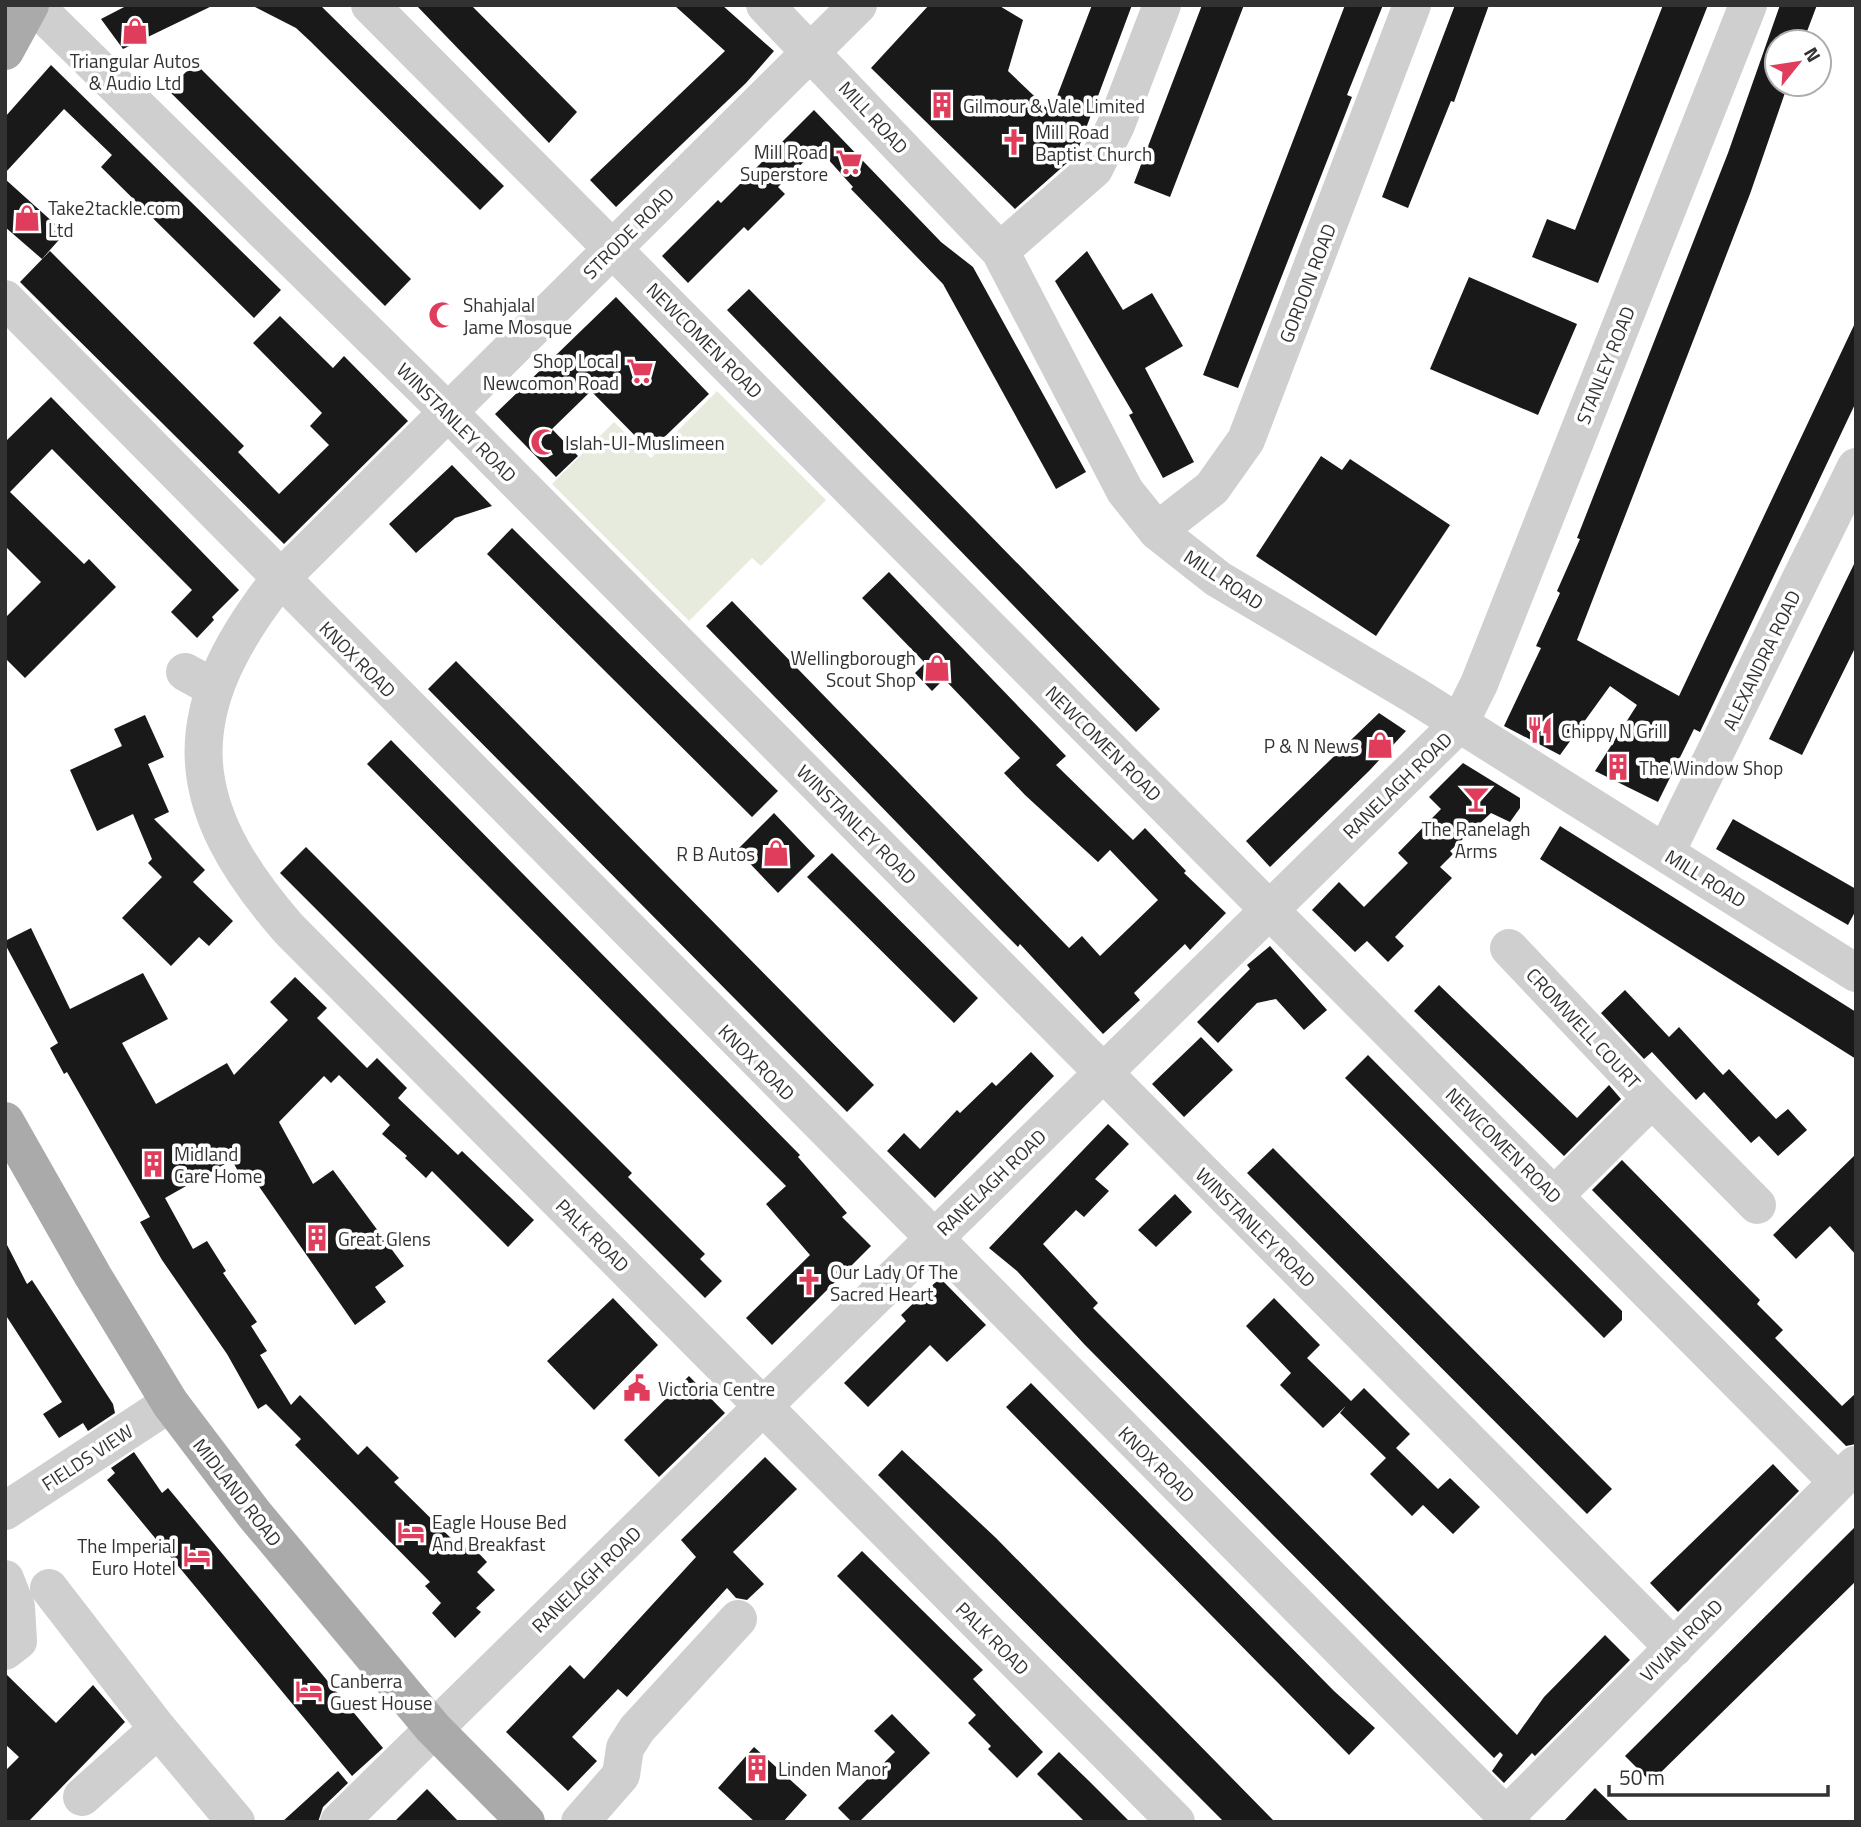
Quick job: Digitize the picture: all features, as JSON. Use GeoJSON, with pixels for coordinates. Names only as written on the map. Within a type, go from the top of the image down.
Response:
{"type":"FeatureCollection","features":[{"type":"Feature","properties":{"kind":"main road"},"geometry":{"type":"LineString","coordinates":[[5,51],[32,5]]}},
{"type":"Feature","properties":{"kind":"main road","name":"MIDLAND ROAD"},"geometry":{"type":"LineString","coordinates":[[5,1121],[86,1265],[170,1402],[254,1514],[433,1728],[526,1822]]}},
{"type":"Feature","properties":{"kind":"street","name":"WINSTANLEY ROAD"},"geometry":{"type":"LineString","coordinates":[[32,5],[447,412],[1674,1648]]}},
{"type":"Feature","properties":{"kind":"street","name":"NEWCOMEN ROAD"},"geometry":{"type":"LineString","coordinates":[[370,5],[1554,1196],[1847,1473]]}},
{"type":"Feature","properties":{"kind":"street","name":"MILL ROAD"},"geometry":{"type":"LineString","coordinates":[[765,5],[1000,251],[1125,491],[1157,531],[1218,579],[1335,646],[1856,973]]}},
{"type":"Feature","properties":{"kind":"street","name":"STRODE ROAD"},"geometry":{"type":"LineString","coordinates":[[279,580],[858,5]]}},
{"type":"Feature","properties":{"kind":"street"},"geometry":{"type":"LineString","coordinates":[[1000,251],[1094,169],[1116,125],[1162,5]]}},
{"type":"Feature","properties":{"kind":"street","name":"GORDON ROAD"},"geometry":{"type":"LineString","coordinates":[[1157,531],[1212,488],[1246,440],[1412,5]]}},
{"type":"Feature","properties":{"kind":"street","name":"STANLEY ROAD"},"geometry":{"type":"LineString","coordinates":[[1459,724],[1479,684],[1748,5]]}},
{"type":"Feature","properties":{"kind":"street","name":"KNOX ROAD"},"geometry":{"type":"LineString","coordinates":[[5,299],[279,580],[389,670],[933,1239],[1509,1819]]}},
{"type":"Feature","properties":{"kind":"street","name":"ALEXANDRA ROAD"},"geometry":{"type":"LineString","coordinates":[[1666,852],[1856,467]]}},
{"type":"Feature","properties":{"kind":"street","name":"PALK ROAD"},"geometry":{"type":"LineString","coordinates":[[279,580],[247,621],[219,671],[199,680],[205,719],[206,776],[212,813],[254,861],[288,928],[1176,1822]]}},
{"type":"Feature","properties":{"kind":"street","name":"RANELAGH ROAD"},"geometry":{"type":"LineString","coordinates":[[339,1822],[1459,724]]}},
{"type":"Feature","properties":{"kind":"street","name":"CROMWELL COURT"},"geometry":{"type":"LineString","coordinates":[[1508,948],[1652,1099],[1554,1196]]}},
{"type":"Feature","properties":{"kind":"street"},"geometry":{"type":"LineString","coordinates":[[1652,1099],[1757,1205]]}},
{"type":"Feature","properties":{"kind":"street","name":"FIELDS VIEW"},"geometry":{"type":"LineString","coordinates":[[5,1511],[170,1402]]}},
{"type":"Feature","properties":{"kind":"street","name":"VIVIAN ROAD"},"geometry":{"type":"LineString","coordinates":[[1509,1819],[1847,1473]]}},
{"type":"Feature","properties":{"kind":"street"},"geometry":{"type":"LineString","coordinates":[[5,1579],[16,1607],[18,1642],[5,1651]]}},
{"type":"Feature","properties":{"kind":"street"},"geometry":{"type":"LineString","coordinates":[[49,1588],[158,1729],[236,1822]]}},
{"type":"Feature","properties":{"kind":"street"},"geometry":{"type":"LineString","coordinates":[[580,1822],[621,1775],[625,1748],[637,1728],[738,1619]]}},
{"type":"Feature","properties":{"kind":"street"},"geometry":{"type":"LineString","coordinates":[[82,1797],[158,1729]]}},
{"type":"Feature","properties":{"kind":"shaded area"},"geometry":{"type":"Polygon","coordinates":[[[717,391],[826,500],[761,566],[752,558],[689,621],[552,484],[614,422],[651,458],[717,391]]]}},
{"type":"Feature","properties":{"kind":"building","name":"Triangular Autos & Audio Ltd"},"geometry":{"type":"Polygon","coordinates":[[[128,5],[214,5],[123,49],[101,19],[128,5]]]}},
{"type":"Feature","properties":{"kind":"building"},"geometry":{"type":"Polygon","coordinates":[[[251,5],[320,5],[504,186],[480,210],[296,28],[251,5]]]}},
{"type":"Feature","properties":{"kind":"building"},"geometry":{"type":"Polygon","coordinates":[[[416,5],[471,5],[577,112],[549,143],[416,5]]]}},
{"type":"Feature","properties":{"kind":"building"},"geometry":{"type":"Polygon","coordinates":[[[674,5],[722,5],[774,51],[746,83],[616,207],[590,180],[725,51],[674,5]]]}},
{"type":"Feature","properties":{"kind":"building"},"geometry":{"type":"Polygon","coordinates":[[[929,5],[998,5],[1023,20],[1008,71],[1051,112],[1092,5],[1132,5],[1076,155],[1015,209],[871,68],[929,5]]]}},
{"type":"Feature","properties":{"kind":"building"},"geometry":{"type":"Polygon","coordinates":[[[1202,5],[1244,5],[1170,197],[1134,183],[1202,5]]]}},
{"type":"Feature","properties":{"kind":"building"},"geometry":{"type":"Polygon","coordinates":[[[1345,5],[1383,5],[1347,95],[1352,97],[1238,388],[1203,375],[1345,5]]]}},
{"type":"Feature","properties":{"kind":"building"},"geometry":{"type":"Polygon","coordinates":[[[1455,5],[1489,5],[1454,102],[1451,101],[1408,208],[1382,197],[1455,5]]]}},
{"type":"Feature","properties":{"kind":"building"},"geometry":{"type":"Polygon","coordinates":[[[1663,5],[1708,5],[1598,283],[1532,257],[1547,219],[1575,230],[1663,5]]]}},
{"type":"Feature","properties":{"kind":"building"},"geometry":{"type":"Polygon","coordinates":[[[1780,5],[1817,5],[1808,28],[1772,28],[1780,5]]]}},
{"type":"Feature","properties":{"kind":"building"},"geometry":{"type":"Polygon","coordinates":[[[1763,53],[1763,98],[1783,98],[1750,194],[1577,640],[1679,696],[1856,321],[1856,402],[1700,732],[1694,729],[1658,802],[1595,771],[1637,705],[1610,686],[1560,755],[1504,726],[1541,648],[1536,646],[1560,593],[1557,591],[1580,539],[1577,538],[1728,153],[1763,53]]]}},
{"type":"Feature","properties":{"kind":"building"},"geometry":{"type":"Polygon","coordinates":[[[195,63],[411,279],[385,306],[168,90],[195,63]]]}},
{"type":"Feature","properties":{"kind":"building"},"geometry":{"type":"Polygon","coordinates":[[[51,65],[281,290],[254,318],[101,167],[112,155],[64,109],[5,173],[5,117],[51,65]]]}},
{"type":"Feature","properties":{"kind":"building"},"geometry":{"type":"Polygon","coordinates":[[[814,110],[941,242],[973,267],[1086,472],[1056,489],[943,284],[851,189],[853,187],[818,148],[778,187],[785,194],[748,231],[744,227],[688,283],[662,256],[718,200],[721,203],[814,110]]]}},
{"type":"Feature","properties":{"kind":"building","name":"Take2tackle.com Ltd"},"geometry":{"type":"Polygon","coordinates":[[[5,179],[65,233],[42,259],[5,227],[5,179]]]}},
{"type":"Feature","properties":{"kind":"building"},"geometry":{"type":"Polygon","coordinates":[[[50,251],[244,446],[238,452],[279,494],[329,445],[310,426],[322,413],[253,343],[280,316],[333,368],[344,356],[408,421],[284,544],[20,282],[50,251]]]}},
{"type":"Feature","properties":{"kind":"building"},"geometry":{"type":"Polygon","coordinates":[[[1087,251],[1123,310],[1152,293],[1183,346],[1145,368],[1194,462],[1163,478],[1129,415],[1133,413],[1055,281],[1087,251]]]}},
{"type":"Feature","properties":{"kind":"building"},"geometry":{"type":"Polygon","coordinates":[[[1469,277],[1577,324],[1538,415],[1430,369],[1469,277]]]}},
{"type":"Feature","properties":{"kind":"building"},"geometry":{"type":"Polygon","coordinates":[[[749,289],[1160,709],[1136,732],[727,310],[749,289]]]}},
{"type":"Feature","properties":{"kind":"building"},"geometry":{"type":"Polygon","coordinates":[[[616,297],[709,394],[650,451],[591,391],[552,429],[578,456],[556,477],[495,414],[616,297]]]}},
{"type":"Feature","properties":{"kind":"building"},"geometry":{"type":"Polygon","coordinates":[[[51,397],[239,590],[212,617],[214,620],[197,638],[171,612],[192,590],[52,449],[10,492],[84,564],[89,559],[116,587],[25,678],[5,658],[5,618],[41,582],[5,546],[5,442],[51,397]]]}},
{"type":"Feature","properties":{"kind":"building"},"geometry":{"type":"Polygon","coordinates":[[[1321,456],[1342,470],[1350,459],[1450,525],[1376,636],[1256,556],[1321,456]]]}},
{"type":"Feature","properties":{"kind":"building"},"geometry":{"type":"Polygon","coordinates":[[[452,465],[492,506],[455,518],[416,553],[389,524],[452,465]]]}},
{"type":"Feature","properties":{"kind":"building"},"geometry":{"type":"Polygon","coordinates":[[[512,528],[778,791],[752,817],[487,554],[512,528]]]}},
{"type":"Feature","properties":{"kind":"building"},"geometry":{"type":"Polygon","coordinates":[[[1856,560],[1856,646],[1802,755],[1769,739],[1856,560]]]}},
{"type":"Feature","properties":{"kind":"building"},"geometry":{"type":"Polygon","coordinates":[[[889,572],[1066,756],[1056,765],[1133,840],[1145,828],[1186,871],[1184,873],[1226,913],[1190,950],[1185,944],[1134,993],[1140,1000],[1103,1034],[1020,944],[1018,947],[1002,931],[706,626],[732,601],[1069,948],[1082,936],[1100,956],[1158,900],[1110,850],[1098,862],[1025,795],[1004,773],[1020,758],[944,679],[932,691],[915,673],[925,663],[862,598],[889,572]]]}},
{"type":"Feature","properties":{"kind":"building"},"geometry":{"type":"Polygon","coordinates":[[[456,661],[874,1085],[847,1112],[428,689],[456,661]]]}},
{"type":"Feature","properties":{"kind":"building"},"geometry":{"type":"Polygon","coordinates":[[[1379,713],[1406,731],[1370,770],[1270,867],[1246,841],[1379,713]]]}},
{"type":"Feature","properties":{"kind":"building"},"geometry":{"type":"Polygon","coordinates":[[[145,715],[164,757],[148,764],[169,812],[154,819],[205,870],[193,882],[233,921],[209,946],[199,937],[171,966],[122,918],[162,877],[148,863],[152,859],[133,814],[97,831],[70,770],[122,746],[114,729],[145,715]]]}},
{"type":"Feature","properties":{"kind":"building"},"geometry":{"type":"Polygon","coordinates":[[[391,740],[800,1155],[798,1157],[847,1213],[842,1217],[871,1246],[772,1345],[746,1318],[810,1255],[766,1204],[786,1186],[367,764],[391,740]]]}},
{"type":"Feature","properties":{"kind":"building"},"geometry":{"type":"Polygon","coordinates":[[[1463,763],[1520,798],[1520,808],[1510,822],[1491,813],[1450,851],[1453,854],[1440,867],[1452,878],[1395,937],[1404,946],[1388,962],[1367,941],[1355,952],[1312,910],[1339,882],[1364,907],[1408,863],[1398,853],[1441,809],[1429,797],[1463,763]]]}},
{"type":"Feature","properties":{"kind":"building","name":"R B Autos"},"geometry":{"type":"Polygon","coordinates":[[[774,813],[815,856],[778,893],[737,850],[774,813]]]}},
{"type":"Feature","properties":{"kind":"building"},"geometry":{"type":"Polygon","coordinates":[[[1733,819],[1856,889],[1856,910],[1848,925],[1716,849],[1733,819]]]}},
{"type":"Feature","properties":{"kind":"building"},"geometry":{"type":"Polygon","coordinates":[[[1560,826],[1856,1012],[1856,1059],[1540,859],[1560,826]]]}},
{"type":"Feature","properties":{"kind":"building"},"geometry":{"type":"Polygon","coordinates":[[[306,847],[632,1173],[628,1177],[705,1254],[700,1259],[722,1281],[705,1298],[280,873],[306,847]]]}},
{"type":"Feature","properties":{"kind":"building"},"geometry":{"type":"Polygon","coordinates":[[[832,853],[978,998],[954,1023],[807,877],[832,853]]]}},
{"type":"Feature","properties":{"kind":"building"},"geometry":{"type":"Polygon","coordinates":[[[31,928],[70,1009],[143,973],[168,1019],[122,1043],[156,1104],[227,1063],[234,1075],[288,1020],[270,1002],[295,977],[327,1008],[317,1018],[367,1068],[377,1058],[407,1088],[398,1098],[458,1155],[462,1151],[534,1220],[508,1247],[432,1171],[426,1178],[405,1158],[407,1156],[382,1134],[390,1125],[339,1075],[331,1083],[324,1076],[279,1122],[313,1184],[333,1170],[404,1266],[375,1287],[386,1302],[355,1325],[249,1172],[241,1177],[232,1160],[165,1198],[193,1249],[207,1241],[226,1271],[223,1273],[257,1322],[251,1326],[267,1351],[260,1355],[291,1405],[300,1395],[358,1455],[367,1446],[399,1478],[394,1482],[463,1550],[470,1544],[487,1562],[477,1572],[495,1590],[476,1608],[481,1612],[455,1638],[432,1613],[441,1603],[425,1586],[430,1582],[295,1445],[301,1439],[266,1404],[258,1409],[227,1354],[162,1260],[140,1222],[150,1217],[67,1072],[64,1074],[50,1048],[58,1043],[5,944],[5,941],[31,928]]]}},
{"type":"Feature","properties":{"kind":"building"},"geometry":{"type":"Polygon","coordinates":[[[1270,946],[1327,1010],[1304,1030],[1276,999],[1257,1003],[1218,1043],[1197,1022],[1250,969],[1247,965],[1270,946]]]}},
{"type":"Feature","properties":{"kind":"building"},"geometry":{"type":"Polygon","coordinates":[[[1439,985],[1577,1118],[1609,1085],[1621,1099],[1564,1156],[1414,1011],[1439,985]]]}},
{"type":"Feature","properties":{"kind":"building"},"geometry":{"type":"Polygon","coordinates":[[[1625,990],[1669,1037],[1679,1027],[1723,1075],[1729,1069],[1776,1119],[1788,1109],[1807,1130],[1778,1156],[1759,1136],[1751,1143],[1704,1092],[1696,1100],[1652,1052],[1644,1059],[1601,1013],[1625,990]]]}},
{"type":"Feature","properties":{"kind":"building"},"geometry":{"type":"Polygon","coordinates":[[[1201,1037],[1233,1070],[1184,1117],[1152,1084],[1201,1037]]]}},
{"type":"Feature","properties":{"kind":"building"},"geometry":{"type":"Polygon","coordinates":[[[1031,1052],[1054,1076],[935,1198],[887,1151],[904,1133],[920,1149],[957,1110],[960,1113],[992,1082],[996,1086],[1031,1052]]]}},
{"type":"Feature","properties":{"kind":"building"},"geometry":{"type":"Polygon","coordinates":[[[1368,1055],[1622,1311],[1622,1320],[1604,1338],[1345,1078],[1368,1055]]]}},
{"type":"Feature","properties":{"kind":"building"},"geometry":{"type":"Polygon","coordinates":[[[1108,1124],[1129,1144],[1095,1179],[1109,1191],[1084,1217],[1076,1210],[1043,1244],[1098,1303],[1093,1308],[1517,1735],[1544,1697],[1605,1635],[1630,1660],[1535,1756],[1532,1753],[1504,1783],[1492,1771],[1503,1755],[1500,1752],[1494,1758],[1084,1344],[1017,1271],[989,1248],[1108,1124]]]}},
{"type":"Feature","properties":{"kind":"building"},"geometry":{"type":"Polygon","coordinates":[[[1273,1148],[1612,1489],[1587,1514],[1247,1173],[1273,1148]]]}},
{"type":"Feature","properties":{"kind":"building"},"geometry":{"type":"Polygon","coordinates":[[[1856,1154],[1856,1255],[1830,1226],[1796,1259],[1773,1235],[1856,1154]]]}},
{"type":"Feature","properties":{"kind":"building"},"geometry":{"type":"Polygon","coordinates":[[[1622,1160],[1760,1300],[1757,1304],[1783,1330],[1775,1338],[1842,1406],[1856,1393],[1856,1444],[1846,1446],[1592,1190],[1622,1160]]]}},
{"type":"Feature","properties":{"kind":"building"},"geometry":{"type":"Polygon","coordinates":[[[1175,1194],[1192,1212],[1156,1247],[1138,1230],[1175,1194]]]}},
{"type":"Feature","properties":{"kind":"building"},"geometry":{"type":"Polygon","coordinates":[[[5,1241],[27,1284],[32,1280],[113,1404],[115,1413],[88,1431],[83,1423],[59,1438],[43,1414],[62,1402],[5,1314],[5,1241]]]}},
{"type":"Feature","properties":{"kind":"building"},"geometry":{"type":"Polygon","coordinates":[[[940,1278],[986,1325],[947,1362],[930,1345],[868,1407],[844,1383],[906,1321],[901,1315],[940,1278]]]}},
{"type":"Feature","properties":{"kind":"building"},"geometry":{"type":"Polygon","coordinates":[[[613,1298],[658,1345],[594,1410],[547,1361],[613,1298]]]}},
{"type":"Feature","properties":{"kind":"building"},"geometry":{"type":"Polygon","coordinates":[[[1274,1298],[1320,1345],[1307,1358],[1351,1401],[1364,1388],[1410,1434],[1396,1448],[1438,1489],[1450,1478],[1480,1507],[1453,1534],[1423,1505],[1412,1516],[1370,1474],[1386,1458],[1340,1413],[1346,1406],[1323,1428],[1280,1385],[1291,1373],[1246,1326],[1274,1298]]]}},
{"type":"Feature","properties":{"kind":"building"},"geometry":{"type":"Polygon","coordinates":[[[689,1376],[725,1413],[659,1477],[624,1440],[689,1376]]]}},
{"type":"Feature","properties":{"kind":"building"},"geometry":{"type":"Polygon","coordinates":[[[1031,1383],[1334,1691],[1375,1728],[1349,1755],[1006,1407],[1031,1383]]]}},
{"type":"Feature","properties":{"kind":"building"},"geometry":{"type":"Polygon","coordinates":[[[902,1450],[996,1538],[1275,1822],[1224,1822],[878,1475],[902,1450]]]}},
{"type":"Feature","properties":{"kind":"building"},"geometry":{"type":"Polygon","coordinates":[[[134,1452],[162,1493],[168,1488],[383,1748],[352,1776],[107,1480],[115,1473],[111,1468],[134,1452]]]}},
{"type":"Feature","properties":{"kind":"building"},"geometry":{"type":"Polygon","coordinates":[[[765,1457],[797,1489],[733,1552],[764,1584],[747,1600],[736,1598],[727,1588],[627,1697],[618,1689],[572,1737],[597,1761],[568,1791],[506,1732],[570,1665],[584,1679],[696,1557],[681,1540],[765,1457]]]}},
{"type":"Feature","properties":{"kind":"building"},"geometry":{"type":"Polygon","coordinates":[[[1773,1464],[1799,1491],[1678,1612],[1650,1583],[1773,1464]]]}},
{"type":"Feature","properties":{"kind":"building"},"geometry":{"type":"Polygon","coordinates":[[[1856,1526],[1856,1581],[1651,1782],[1625,1756],[1856,1526]]]}},
{"type":"Feature","properties":{"kind":"building"},"geometry":{"type":"Polygon","coordinates":[[[862,1551],[983,1670],[973,1679],[1043,1752],[1017,1778],[988,1749],[991,1746],[968,1723],[976,1715],[837,1576],[862,1551]]]}},
{"type":"Feature","properties":{"kind":"building"},"geometry":{"type":"Polygon","coordinates":[[[5,1673],[56,1723],[93,1685],[125,1722],[28,1822],[5,1822],[5,1771],[19,1757],[5,1744],[5,1673]]]}},
{"type":"Feature","properties":{"kind":"building","name":"Linden Manor"},"geometry":{"type":"Polygon","coordinates":[[[892,1714],[930,1753],[859,1822],[852,1822],[838,1808],[895,1752],[874,1731],[892,1714]]]}},
{"type":"Feature","properties":{"kind":"building","name":"Linden Manor"},"geometry":{"type":"Polygon","coordinates":[[[754,1747],[807,1795],[783,1822],[755,1822],[718,1788],[754,1747]]]}},
{"type":"Feature","properties":{"kind":"building"},"geometry":{"type":"Polygon","coordinates":[[[1059,1752],[1130,1822],[1085,1822],[1037,1774],[1059,1752]]]}},
{"type":"Feature","properties":{"kind":"building"},"geometry":{"type":"Polygon","coordinates":[[[338,1771],[348,1783],[323,1807],[318,1822],[282,1822],[338,1771]]]}},
{"type":"Feature","properties":{"kind":"building"},"geometry":{"type":"Polygon","coordinates":[[[1595,1788],[1630,1822],[1563,1822],[1595,1788]]]}},
{"type":"Feature","properties":{"kind":"building"},"geometry":{"type":"Polygon","coordinates":[[[427,1789],[459,1822],[394,1822],[427,1789]]]}},
{"type":"Feature","properties":{"kind":"place","name":"Triangular Autos & Audio Ltd"},"geometry":{"type":"Point","coordinates":[135,31]}},
{"type":"Feature","properties":{"kind":"place","name":"Gilmour & Vale Limited"},"geometry":{"type":"Point","coordinates":[942,105]}},
{"type":"Feature","properties":{"kind":"place","name":"Mill Road Baptist Church"},"geometry":{"type":"Point","coordinates":[1014,142]}},
{"type":"Feature","properties":{"kind":"place","name":"Mill Road Superstore"},"geometry":{"type":"Point","coordinates":[849,162]}},
{"type":"Feature","properties":{"kind":"place","name":"Take2tackle.com Ltd"},"geometry":{"type":"Point","coordinates":[27,218]}},
{"type":"Feature","properties":{"kind":"place","name":"Shahjalal Jame Mosque"},"geometry":{"type":"Point","coordinates":[442,315]}},
{"type":"Feature","properties":{"kind":"place","name":"Shop Local Newcomon Road"},"geometry":{"type":"Point","coordinates":[640,371]}},
{"type":"Feature","properties":{"kind":"place","name":"Islah-Ul-Muslimeen"},"geometry":{"type":"Point","coordinates":[544,442]}},
{"type":"Feature","properties":{"kind":"place","name":"Wellingborough Scout Shop"},"geometry":{"type":"Point","coordinates":[937,668]}},
{"type":"Feature","properties":{"kind":"place","name":"Chippy N Grill"},"geometry":{"type":"Point","coordinates":[1540,730]}},
{"type":"Feature","properties":{"kind":"place","name":"P & N News"},"geometry":{"type":"Point","coordinates":[1380,745]}},
{"type":"Feature","properties":{"kind":"place","name":"The Window Shop"},"geometry":{"type":"Point","coordinates":[1618,767]}},
{"type":"Feature","properties":{"kind":"place","name":"The Ranelagh Arms"},"geometry":{"type":"Point","coordinates":[1476,799]}},
{"type":"Feature","properties":{"kind":"place","name":"R B Autos"},"geometry":{"type":"Point","coordinates":[776,853]}},
{"type":"Feature","properties":{"kind":"place","name":"Midland Care Home"},"geometry":{"type":"Point","coordinates":[153,1164]}},
{"type":"Feature","properties":{"kind":"place","name":"Great Glens"},"geometry":{"type":"Point","coordinates":[317,1238]}},
{"type":"Feature","properties":{"kind":"place","name":"Our Lady Of The Sacred Heart"},"geometry":{"type":"Point","coordinates":[809,1282]}},
{"type":"Feature","properties":{"kind":"place","name":"Victoria Centre"},"geometry":{"type":"Point","coordinates":[637,1388]}},
{"type":"Feature","properties":{"kind":"place","name":"Eagle House Bed And Breakfast"},"geometry":{"type":"Point","coordinates":[411,1532]}},
{"type":"Feature","properties":{"kind":"place","name":"The Imperial Euro Hotel"},"geometry":{"type":"Point","coordinates":[197,1556]}},
{"type":"Feature","properties":{"kind":"place","name":"Canberra Guest House"},"geometry":{"type":"Point","coordinates":[309,1691]}},
{"type":"Feature","properties":{"kind":"place","name":"Linden Manor"},"geometry":{"type":"Point","coordinates":[757,1768]}}]}
